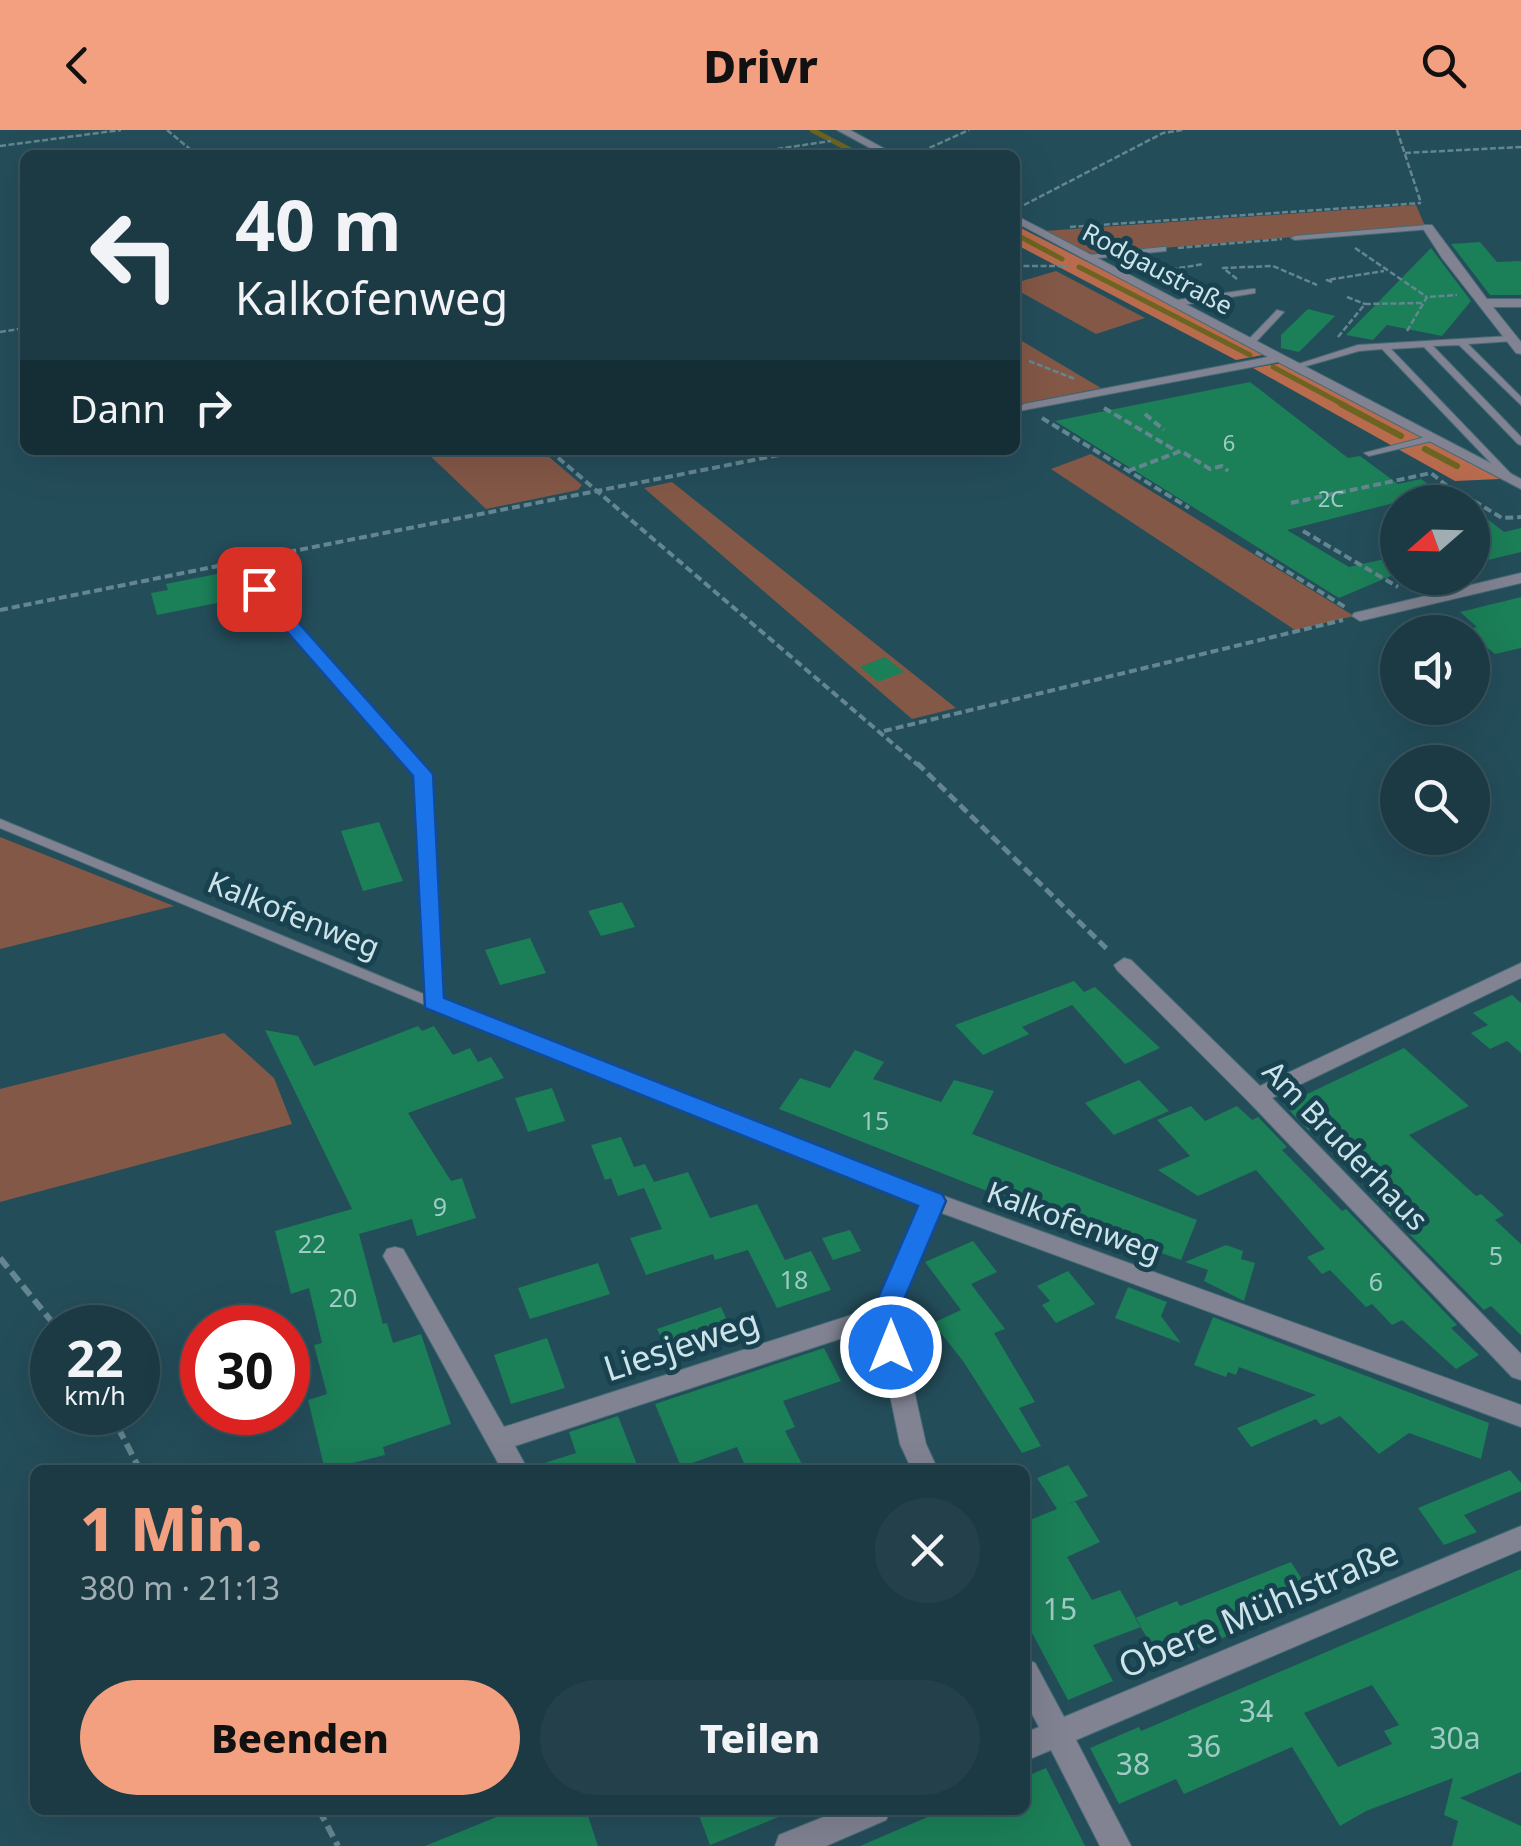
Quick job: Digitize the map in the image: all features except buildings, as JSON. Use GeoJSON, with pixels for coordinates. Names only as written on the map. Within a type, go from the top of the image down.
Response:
{"type":"FeatureCollection","features":[{"type":"Feature","properties":{"kind":"street"},"geometry":{"type":"LineString","coordinates":[[842,130],[882,150]]}},
{"type":"Feature","properties":{"kind":"street","name":"Rodgaustraße"},"geometry":{"type":"LineString","coordinates":[[1020,221],[1517,482]]}},
{"type":"Feature","properties":{"kind":"street"},"geometry":{"type":"LineString","coordinates":[[1428,227],[1478,299],[1521,350]]}},
{"type":"Feature","properties":{"kind":"street"},"geometry":{"type":"LineString","coordinates":[[1478,299],[1521,303]]}},
{"type":"Feature","properties":{"kind":"street"},"geometry":{"type":"LineString","coordinates":[[1024,408],[1280,358]]}},
{"type":"Feature","properties":{"kind":"street"},"geometry":{"type":"LineString","coordinates":[[1360,616],[1521,578]]}},
{"type":"Feature","properties":{"kind":"street","name":"Am Bruderhaus"},"geometry":{"type":"LineString","coordinates":[[1124,966],[1518,1361]]}},
{"type":"Feature","properties":{"kind":"street"},"geometry":{"type":"LineString","coordinates":[[1257,1096],[1520,972]]}},
{"type":"Feature","properties":{"kind":"street","name":"Kalkofenweg"},"geometry":{"type":"LineString","coordinates":[[433,1003],[933,1201],[1521,1416]]}},
{"type":"Feature","properties":{"kind":"street"},"geometry":{"type":"LineString","coordinates":[[923,1465],[909,1428],[885,1314],[933,1201]]}},
{"type":"Feature","properties":{"kind":"street"},"geometry":{"type":"LineString","coordinates":[[395,1256],[512,1465]]}},
{"type":"Feature","properties":{"kind":"street","name":"Liesjeweg"},"geometry":{"type":"LineString","coordinates":[[498,1440],[885,1314]]}},
{"type":"Feature","properties":{"kind":"street","name":"Obere Mühlstraße"},"geometry":{"type":"LineString","coordinates":[[1030,1745],[1521,1538]]}},
{"type":"Feature","properties":{"kind":"street"},"geometry":{"type":"LineString","coordinates":[[1030,1682],[1116,1846]]}},
{"type":"Feature","properties":{"kind":"street"},"geometry":{"type":"LineString","coordinates":[[790,1846],[864,1815]]}},
{"type":"Feature","properties":{"kind":"lane"},"geometry":{"type":"LineString","coordinates":[[1295,238],[1428,227]]}},
{"type":"Feature","properties":{"kind":"lane"},"geometry":{"type":"LineString","coordinates":[[1089,256],[1164,249]]}},
{"type":"Feature","properties":{"kind":"lane"},"geometry":{"type":"LineString","coordinates":[[1177,303],[1252,291]]}},
{"type":"Feature","properties":{"kind":"lane"},"geometry":{"type":"LineString","coordinates":[[1252,342],[1280,312]]}},
{"type":"Feature","properties":{"kind":"lane"},"geometry":{"type":"LineString","coordinates":[[1296,366],[1342,350],[1510,339]]}},
{"type":"Feature","properties":{"kind":"lane"},"geometry":{"type":"LineString","coordinates":[[1461,342],[1521,402]]}},
{"type":"Feature","properties":{"kind":"lane"},"geometry":{"type":"LineString","coordinates":[[1426,344],[1521,442]]}},
{"type":"Feature","properties":{"kind":"lane"},"geometry":{"type":"LineString","coordinates":[[1384,346],[1517,482]]}},
{"type":"Feature","properties":{"kind":"lane"},"geometry":{"type":"LineString","coordinates":[[1369,453],[1433,438]]}},
{"type":"Feature","properties":{"kind":"lane"},"geometry":{"type":"LineString","coordinates":[[236,562],[423,774],[433,1003]]}},
{"type":"Feature","properties":{"kind":"lane","name":"Kalkofenweg"},"geometry":{"type":"LineString","coordinates":[[0,822],[433,1003]]}},
{"type":"Feature","properties":{"kind":"path"},"geometry":{"type":"LineString","coordinates":[[0,146],[121,130]]}},
{"type":"Feature","properties":{"kind":"path"},"geometry":{"type":"LineString","coordinates":[[166,130],[190,150]]}},
{"type":"Feature","properties":{"kind":"path"},"geometry":{"type":"LineString","coordinates":[[925,150],[969,130]]}},
{"type":"Feature","properties":{"kind":"path"},"geometry":{"type":"LineString","coordinates":[[1020,207],[1163,133],[1183,130]]}},
{"type":"Feature","properties":{"kind":"path"},"geometry":{"type":"LineString","coordinates":[[1036,229],[1421,203],[1397,130]]}},
{"type":"Feature","properties":{"kind":"path"},"geometry":{"type":"LineString","coordinates":[[770,150],[827,142]]}},
{"type":"Feature","properties":{"kind":"path"},"geometry":{"type":"LineString","coordinates":[[1405,153],[1521,147]]}},
{"type":"Feature","properties":{"kind":"path"},"geometry":{"type":"LineString","coordinates":[[1164,249],[1295,238]]}},
{"type":"Feature","properties":{"kind":"path"},"geometry":{"type":"LineString","coordinates":[[1356,248],[1427,297],[1478,299]]}},
{"type":"Feature","properties":{"kind":"path"},"geometry":{"type":"LineString","coordinates":[[1126,276],[1204,264]]}},
{"type":"Feature","properties":{"kind":"path"},"geometry":{"type":"LineString","coordinates":[[1020,266],[1110,268]]}},
{"type":"Feature","properties":{"kind":"path"},"geometry":{"type":"LineString","coordinates":[[1332,282],[1327,280],[1387,271]]}},
{"type":"Feature","properties":{"kind":"path"},"geometry":{"type":"LineString","coordinates":[[1348,296],[1365,304],[1423,302]]}},
{"type":"Feature","properties":{"kind":"path"},"geometry":{"type":"LineString","coordinates":[[1399,345],[1427,297]]}},
{"type":"Feature","properties":{"kind":"path"},"geometry":{"type":"LineString","coordinates":[[1342,350],[1338,336],[1365,304]]}},
{"type":"Feature","properties":{"kind":"path"},"geometry":{"type":"LineString","coordinates":[[1029,361],[1045,372],[1116,390]]}},
{"type":"Feature","properties":{"kind":"path"},"geometry":{"type":"LineString","coordinates":[[1084,396],[1210,469],[1222,466],[1228,471]]}},
{"type":"Feature","properties":{"kind":"path"},"geometry":{"type":"LineString","coordinates":[[1024,408],[1189,508]]}},
{"type":"Feature","properties":{"kind":"path"},"geometry":{"type":"LineString","coordinates":[[1145,414],[1164,430],[1148,434]]}},
{"type":"Feature","properties":{"kind":"path"},"geometry":{"type":"LineString","coordinates":[[1128,470],[1178,452]]}},
{"type":"Feature","properties":{"kind":"path"},"geometry":{"type":"LineString","coordinates":[[555,455],[884,730],[1124,966]]}},
{"type":"Feature","properties":{"kind":"path"},"geometry":{"type":"LineString","coordinates":[[0,610],[778,455]]}},
{"type":"Feature","properties":{"kind":"path"},"geometry":{"type":"LineString","coordinates":[[1290,503],[1431,474],[1445,485]]}},
{"type":"Feature","properties":{"kind":"path"},"geometry":{"type":"LineString","coordinates":[[1490,511],[1502,518],[1521,518]]}},
{"type":"Feature","properties":{"kind":"path"},"geometry":{"type":"LineString","coordinates":[[1303,531],[1422,602]]}},
{"type":"Feature","properties":{"kind":"path"},"geometry":{"type":"LineString","coordinates":[[1256,552],[1360,616]]}},
{"type":"Feature","properties":{"kind":"path"},"geometry":{"type":"LineString","coordinates":[[884,730],[1360,616]]}},
{"type":"Feature","properties":{"kind":"path"},"geometry":{"type":"LineString","coordinates":[[0,1258],[38,1305]]}},
{"type":"Feature","properties":{"kind":"path"},"geometry":{"type":"LineString","coordinates":[[122,1435],[137,1465]]}},
{"type":"Feature","properties":{"kind":"path"},"geometry":{"type":"LineString","coordinates":[[322,1815],[338,1846]]}},
{"type":"Feature","properties":{"kind":"shaded area"},"geometry":{"type":"Polygon","coordinates":[[[1416,205],[1425,226],[1092,254],[1044,231],[1416,205]]]}},
{"type":"Feature","properties":{"kind":"shaded area"},"geometry":{"type":"Polygon","coordinates":[[[1020,228],[1268,354],[1236,360],[1020,247],[1020,228]]]}},
{"type":"Feature","properties":{"kind":"shaded area"},"geometry":{"type":"Polygon","coordinates":[[[1056,271],[1145,318],[1096,334],[1020,292],[1020,282],[1056,271]]]}},
{"type":"Feature","properties":{"kind":"shaded area"},"geometry":{"type":"Polygon","coordinates":[[[1020,340],[1101,388],[1020,404],[1020,340]]]}},
{"type":"Feature","properties":{"kind":"shaded area"},"geometry":{"type":"Polygon","coordinates":[[[1283,363],[1500,479],[1455,481],[1253,368],[1283,363]]]}},
{"type":"Feature","properties":{"kind":"shaded area"},"geometry":{"type":"Polygon","coordinates":[[[1091,454],[1354,616],[1295,630],[1051,469],[1091,454]]]}},
{"type":"Feature","properties":{"kind":"shaded area"},"geometry":{"type":"Polygon","coordinates":[[[429,455],[547,455],[582,485],[578,490],[486,509],[429,455]]]}},
{"type":"Feature","properties":{"kind":"shaded area"},"geometry":{"type":"Polygon","coordinates":[[[672,482],[956,708],[912,719],[644,488],[672,482]]]}},
{"type":"Feature","properties":{"kind":"shaded area"},"geometry":{"type":"Polygon","coordinates":[[[0,837],[174,906],[0,949],[0,837]]]}},
{"type":"Feature","properties":{"kind":"shaded area"},"geometry":{"type":"Polygon","coordinates":[[[224,1033],[274,1078],[292,1124],[0,1202],[0,1089],[224,1033]]]}},
{"type":"Feature","properties":{"kind":"waterway"},"geometry":{"type":"LineString","coordinates":[[812,130],[850,150]]}},
{"type":"Feature","properties":{"kind":"waterway"},"geometry":{"type":"LineString","coordinates":[[1020,237],[1062,259]]}},
{"type":"Feature","properties":{"kind":"waterway"},"geometry":{"type":"LineString","coordinates":[[1079,267],[1250,355]]}},
{"type":"Feature","properties":{"kind":"waterway"},"geometry":{"type":"LineString","coordinates":[[1273,367],[1346,406]]}},
{"type":"Feature","properties":{"kind":"waterway"},"geometry":{"type":"LineString","coordinates":[[1341,404],[1401,436]]}},
{"type":"Feature","properties":{"kind":"waterway"},"geometry":{"type":"LineString","coordinates":[[1425,449],[1457,466]]}},
{"type":"Feature","properties":{"kind":"route"},"geometry":{"type":"LineString","coordinates":[[259,589],[423,774],[433,1003],[933,1201],[885,1314],[891,1347]]}}]}
